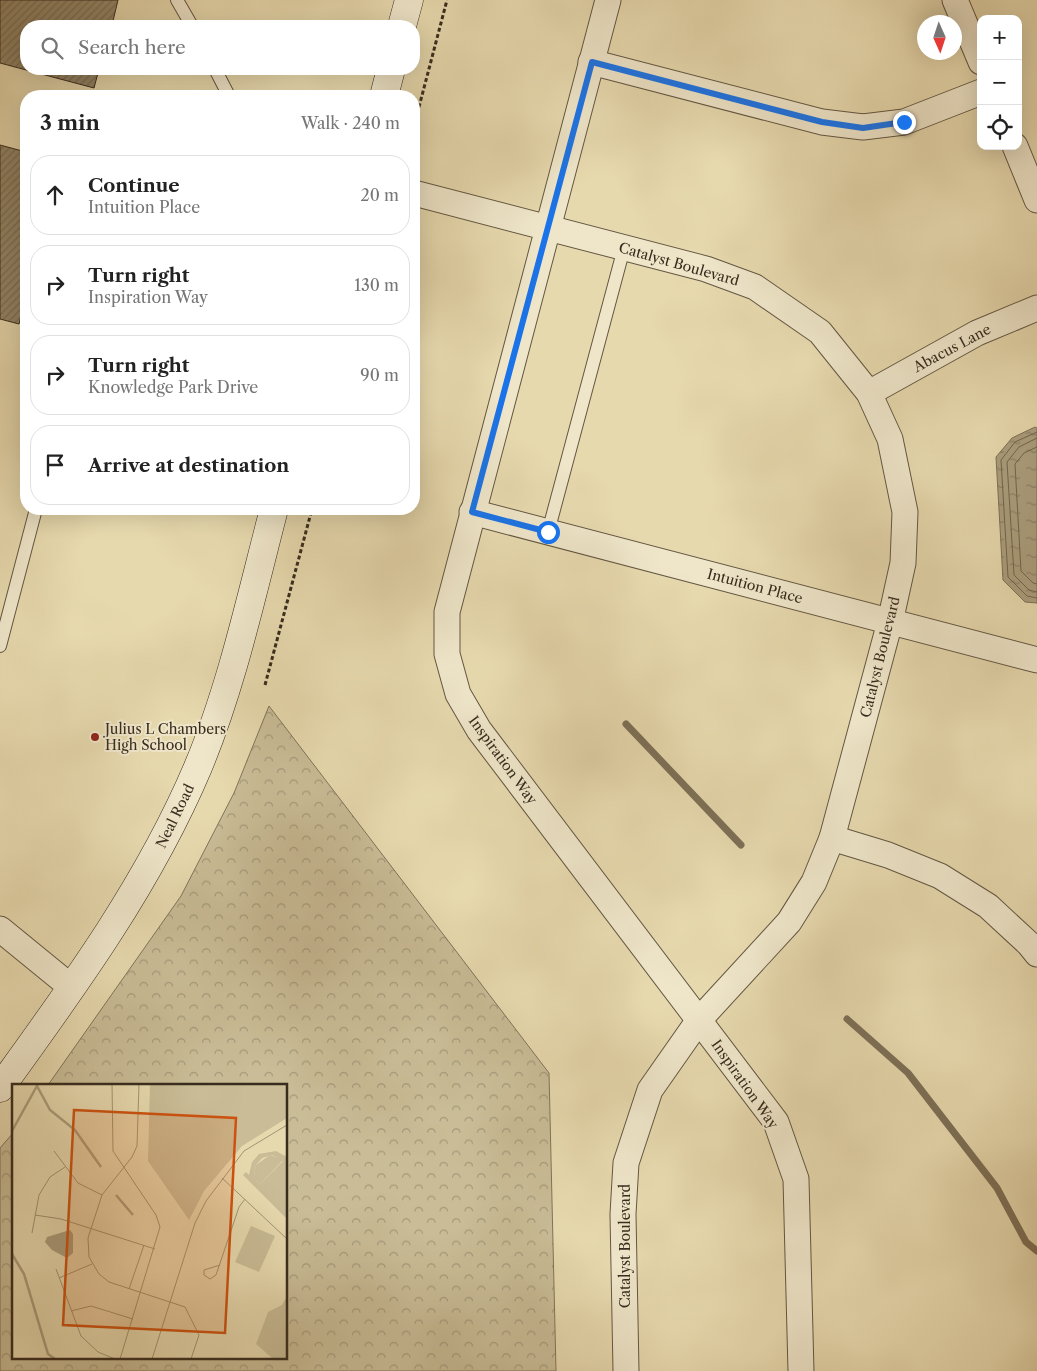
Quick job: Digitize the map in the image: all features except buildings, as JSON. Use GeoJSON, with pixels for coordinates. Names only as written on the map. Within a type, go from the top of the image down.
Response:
{"type":"FeatureCollection","features":[{"type":"Feature","properties":{"kind":"street"},"geometry":{"type":"LineString","coordinates":[[404,20],[409,0]]}},
{"type":"Feature","properties":{"kind":"street","name":"Inspiration Way"},"geometry":{"type":"LineString","coordinates":[[608,0],[447,612],[447,654],[458,694],[478,730],[776,1122],[796,1179],[801,1371]]}},
{"type":"Feature","properties":{"kind":"street"},"geometry":{"type":"LineString","coordinates":[[955,0],[980,60]]}},
{"type":"Feature","properties":{"kind":"street"},"geometry":{"type":"LineString","coordinates":[[592,62],[822,122],[863,128],[904,122],[977,94]]}},
{"type":"Feature","properties":{"kind":"street"},"geometry":{"type":"LineString","coordinates":[[386,90],[389,75]]}},
{"type":"Feature","properties":{"kind":"street"},"geometry":{"type":"LineString","coordinates":[[1017,150],[1037,200]]}},
{"type":"Feature","properties":{"kind":"street","name":"Catalyst Boulevard"},"geometry":{"type":"LineString","coordinates":[[420,195],[706,269],[755,288],[820,332],[869,393],[890,439],[905,512],[903,563],[890,622],[832,838],[814,882],[789,922],[700,1020],[650,1090],[626,1163],[623,1214],[626,1371]]}},
{"type":"Feature","properties":{"kind":"street","name":"Abacus Lane"},"geometry":{"type":"LineString","coordinates":[[869,393],[977,333],[1037,308]]}},
{"type":"Feature","properties":{"kind":"street","name":"Intuition Place"},"geometry":{"type":"LineString","coordinates":[[472,512],[1037,660]]}},
{"type":"Feature","properties":{"kind":"street","name":"Neal Road"},"geometry":{"type":"LineString","coordinates":[[0,1088],[71,988],[137,888],[167,834],[200,764],[225,689],[272,515]]}},
{"type":"Feature","properties":{"kind":"street"},"geometry":{"type":"LineString","coordinates":[[832,838],[888,855],[940,876],[988,906],[1029,944],[1037,954]]}},
{"type":"Feature","properties":{"kind":"street"},"geometry":{"type":"LineString","coordinates":[[0,929],[71,988]]}},
{"type":"Feature","properties":{"kind":"lane"},"geometry":{"type":"LineString","coordinates":[[178,0],[189,20]]}},
{"type":"Feature","properties":{"kind":"lane"},"geometry":{"type":"LineString","coordinates":[[217,75],[226,90]]}},
{"type":"Feature","properties":{"kind":"lane"},"geometry":{"type":"LineString","coordinates":[[548,532],[624,248]]}},
{"type":"Feature","properties":{"kind":"lane"},"geometry":{"type":"LineString","coordinates":[[0,646],[34,515]]}},
{"type":"Feature","properties":{"kind":"path"},"geometry":{"type":"LineString","coordinates":[[420,103],[447,0]]}},
{"type":"Feature","properties":{"kind":"path"},"geometry":{"type":"LineString","coordinates":[[265,685],[310,515]]}},
{"type":"Feature","properties":{"kind":"green space"},"geometry":{"type":"Polygon","coordinates":[[[269,706],[549,1073],[556,1371],[0,1371],[0,1148],[12,1134],[12,1358],[288,1358],[288,1084],[49,1084],[181,896],[234,793],[269,706]]]}},
{"type":"Feature","properties":{"kind":"water"},"geometry":{"type":"Polygon","coordinates":[[[1035,427],[1037,428],[1037,603],[1025,602],[1003,580],[996,457],[1012,438],[1035,427]]]}},
{"type":"Feature","properties":{"kind":"waterway"},"geometry":{"type":"LineString","coordinates":[[626,724],[741,845]]}},
{"type":"Feature","properties":{"kind":"waterway"},"geometry":{"type":"LineString","coordinates":[[847,1019],[908,1073],[997,1188],[1026,1242],[1037,1251]]}},
{"type":"Feature","properties":{"kind":"place","name":"Julius L Chambers High School"},"geometry":{"type":"Point","coordinates":[95,737]}},
{"type":"Feature","properties":{"kind":"route"},"geometry":{"type":"LineString","coordinates":[[548,532],[472,512],[592,62],[822,122],[863,128],[904,122]]}}]}
